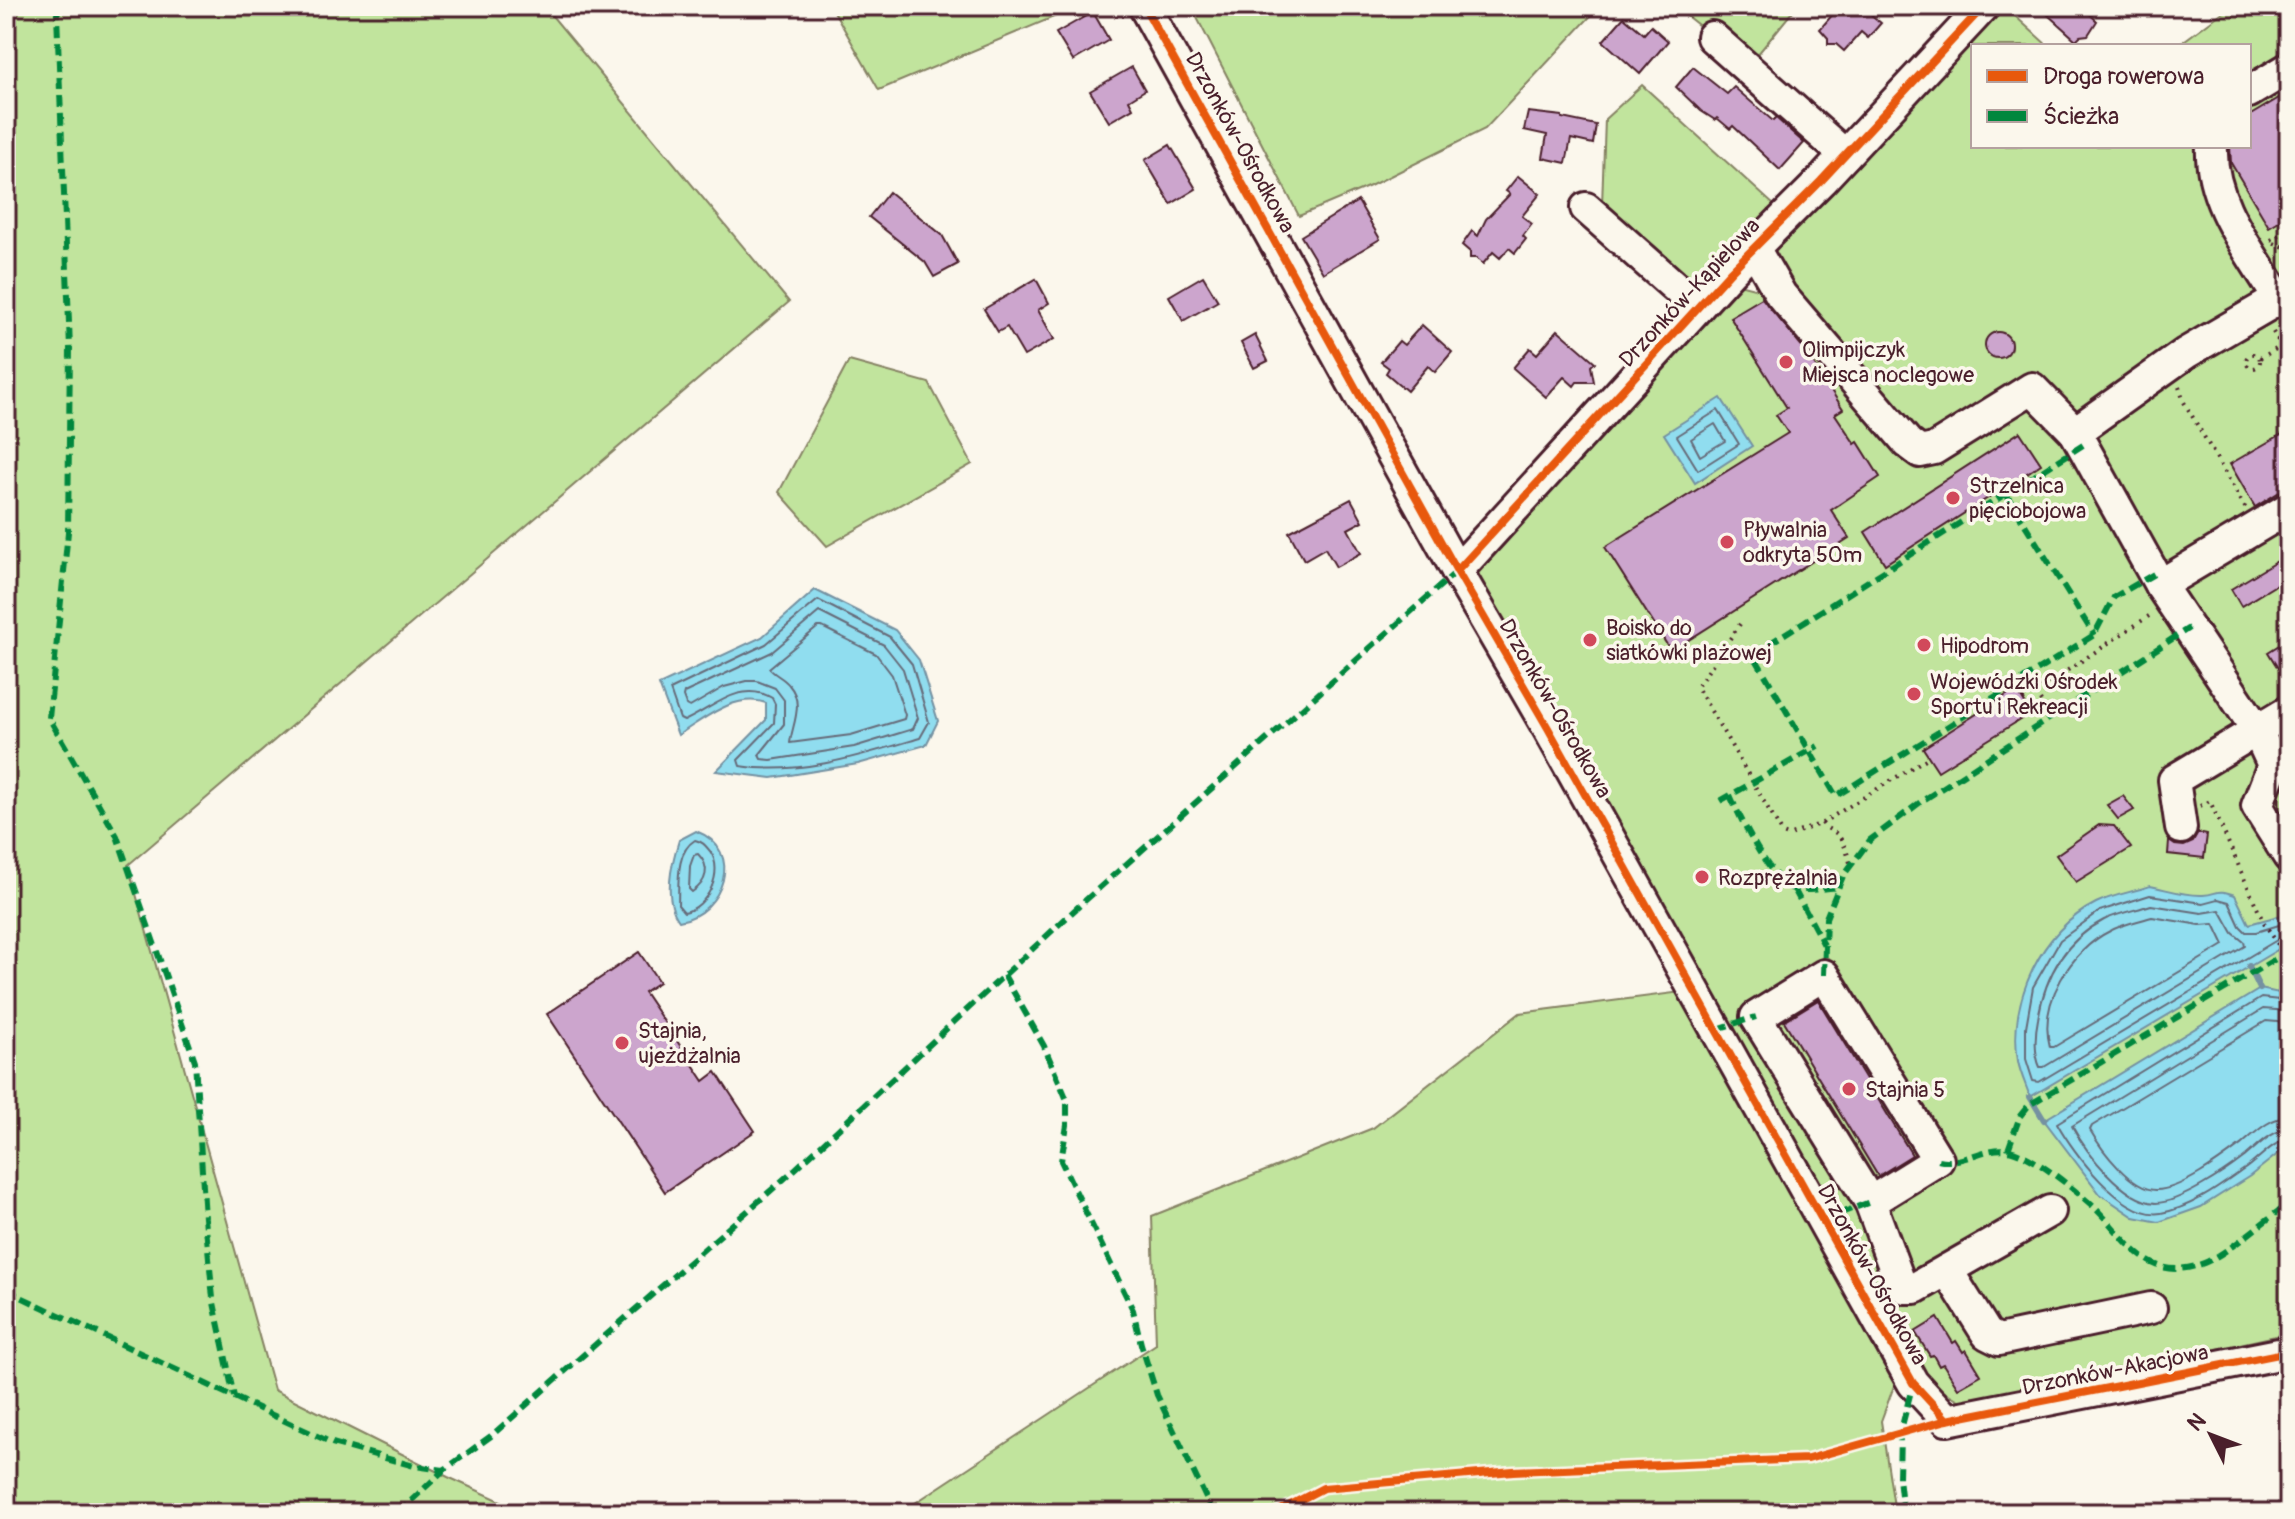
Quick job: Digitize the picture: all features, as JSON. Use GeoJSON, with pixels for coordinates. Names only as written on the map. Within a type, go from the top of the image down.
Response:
{"type":"FeatureCollection","features":[{"type":"Feature","properties":{"kind":"street","name":"Drzonków-Ośrodkowa"},"geometry":{"type":"LineString","coordinates":[[1144,6],[1913,1383],[1947,1420]]}},
{"type":"Feature","properties":{"kind":"street","name":"Drzonków-Kąpielowa"},"geometry":{"type":"LineString","coordinates":[[1457,571],[1731,271],[1984,6]]}},
{"type":"Feature","properties":{"kind":"street"},"geometry":{"type":"LineString","coordinates":[[1712,37],[1845,155]]}},
{"type":"Feature","properties":{"kind":"street"},"geometry":{"type":"LineString","coordinates":[[2251,91],[2289,68]]}},
{"type":"Feature","properties":{"kind":"street"},"geometry":{"type":"LineString","coordinates":[[2075,432],[2186,353],[2283,296],[2222,202],[2211,165],[2212,148]]}},
{"type":"Feature","properties":{"kind":"street"},"geometry":{"type":"LineString","coordinates":[[1586,208],[1698,307]]}},
{"type":"Feature","properties":{"kind":"street"},"geometry":{"type":"LineString","coordinates":[[1754,248],[1781,295],[1908,443],[1920,452],[1934,449],[2032,388],[2075,432],[2160,585],[2257,730],[2273,765],[2257,806],[2289,857]]}},
{"type":"Feature","properties":{"kind":"street"},"geometry":{"type":"LineString","coordinates":[[1731,271],[1781,295]]}},
{"type":"Feature","properties":{"kind":"street"},"geometry":{"type":"LineString","coordinates":[[2160,585],[2289,508]]}},
{"type":"Feature","properties":{"kind":"street"},"geometry":{"type":"LineString","coordinates":[[2181,822],[2174,780],[2289,711]]}},
{"type":"Feature","properties":{"kind":"street"},"geometry":{"type":"LineString","coordinates":[[1870,1202],[1938,1160],[1824,975],[1756,1017],[1870,1202],[1900,1283],[1905,1288],[1915,1288],[2050,1211]]}},
{"type":"Feature","properties":{"kind":"street"},"geometry":{"type":"LineString","coordinates":[[1947,1270],[1987,1334],[1999,1340],[2151,1308]]}},
{"type":"Feature","properties":{"kind":"street","name":"Drzonków-Akacjowa"},"geometry":{"type":"LineString","coordinates":[[1947,1420],[2289,1352]]}},
{"type":"Feature","properties":{"kind":"path"},"geometry":{"type":"LineString","coordinates":[[2269,242],[2289,229]]}},
{"type":"Feature","properties":{"kind":"path"},"geometry":{"type":"LineString","coordinates":[[2273,332],[2289,359]]}},
{"type":"Feature","properties":{"kind":"path"},"geometry":{"type":"LineString","coordinates":[[2260,358],[2289,342]]}},
{"type":"Feature","properties":{"kind":"path"},"geometry":{"type":"LineString","coordinates":[[2178,385],[2257,527]]}},
{"type":"Feature","properties":{"kind":"path"},"geometry":{"type":"LineString","coordinates":[[2173,401],[2182,396]]}},
{"type":"Feature","properties":{"kind":"path"},"geometry":{"type":"LineString","coordinates":[[2023,700],[2139,623]]}},
{"type":"Feature","properties":{"kind":"path"},"geometry":{"type":"LineString","coordinates":[[1740,624],[1697,687],[1778,827],[1788,836],[1822,823],[1929,757]]}},
{"type":"Feature","properties":{"kind":"path"},"geometry":{"type":"LineString","coordinates":[[2027,677],[2051,718]]}},
{"type":"Feature","properties":{"kind":"path"},"geometry":{"type":"LineString","coordinates":[[2181,822],[2210,801],[2263,921],[2284,954]]}},
{"type":"Feature","properties":{"kind":"path"},"geometry":{"type":"LineString","coordinates":[[1822,823],[1827,830],[1836,833],[1845,847],[1851,866]]}},
{"type":"Feature","properties":{"kind":"green space"},"geometry":{"type":"Polygon","coordinates":[[[6,6],[544,6],[789,302],[128,865],[274,1390],[527,1513],[6,1513],[6,6]]]}},
{"type":"Feature","properties":{"kind":"green space"},"geometry":{"type":"Polygon","coordinates":[[[831,6],[1080,6],[879,90],[831,6]]]}},
{"type":"Feature","properties":{"kind":"green space"},"geometry":{"type":"Polygon","coordinates":[[[1191,6],[1600,6],[1485,129],[1370,186],[1299,216],[1191,6]]]}},
{"type":"Feature","properties":{"kind":"green space"},"geometry":{"type":"Polygon","coordinates":[[[1674,6],[1797,6],[1749,65],[1674,6]]]}},
{"type":"Feature","properties":{"kind":"green space","name":"Wojewódzki Ośrodek Sportu i Rekreacji"},"geometry":{"type":"Polygon","coordinates":[[[1991,6],[2004,6],[2046,44],[1971,44],[1971,148],[2251,148],[2251,44],[2180,44],[2231,6],[2289,6],[2289,1333],[1967,1405],[1937,1387],[1914,1364],[1477,583],[1478,570],[1739,284],[1762,290],[1769,251],[1991,6]]]}},
{"type":"Feature","properties":{"kind":"green space"},"geometry":{"type":"Polygon","coordinates":[[[1642,85],[1786,216],[1693,313],[1601,234],[1605,119],[1642,85]]]}},
{"type":"Feature","properties":{"kind":"green space"},"geometry":{"type":"Polygon","coordinates":[[[849,361],[929,383],[972,464],[827,546],[779,492],[849,361]]]}},
{"type":"Feature","properties":{"kind":"green space"},"geometry":{"type":"Polygon","coordinates":[[[1689,991],[1898,1375],[1881,1421],[1895,1513],[1245,1513],[1242,1510],[1236,1513],[900,1513],[1156,1344],[1152,1216],[1373,1128],[1520,1013],[1689,991]]]}},
{"type":"Feature","properties":{"kind":"water"},"geometry":{"type":"Polygon","coordinates":[[[1721,398],[1752,446],[1695,483],[1664,434],[1721,398]]]}},
{"type":"Feature","properties":{"kind":"water"},"geometry":{"type":"Polygon","coordinates":[[[815,590],[895,630],[919,660],[938,721],[926,745],[858,764],[772,778],[716,771],[766,720],[766,703],[743,701],[731,704],[678,735],[659,685],[762,637],[815,590]]]}},
{"type":"Feature","properties":{"kind":"water"},"geometry":{"type":"Polygon","coordinates":[[[696,831],[711,840],[721,852],[723,880],[707,907],[679,921],[671,903],[671,871],[679,840],[696,831]]]}},
{"type":"Feature","properties":{"kind":"water"},"geometry":{"type":"Polygon","coordinates":[[[2150,886],[2190,894],[2221,892],[2235,895],[2249,924],[2289,913],[2289,943],[2030,1097],[2019,1066],[2016,1038],[2018,1015],[2033,970],[2059,931],[2076,915],[2102,900],[2150,886]]]}},
{"type":"Feature","properties":{"kind":"water"},"geometry":{"type":"Polygon","coordinates":[[[2260,989],[2289,995],[2289,1145],[2250,1176],[2201,1207],[2159,1222],[2134,1217],[2100,1194],[2044,1120],[2260,989]]]}},
{"type":"Feature","properties":{"kind":"building"},"geometry":{"type":"Polygon","coordinates":[[[1840,6],[1861,6],[1881,23],[1868,38],[1861,32],[1844,51],[1836,44],[1828,44],[1828,38],[1820,29],[1840,6]]]}},
{"type":"Feature","properties":{"kind":"building"},"geometry":{"type":"Polygon","coordinates":[[[2038,6],[2081,6],[2097,21],[2088,35],[2076,40],[2038,6]]]}},
{"type":"Feature","properties":{"kind":"building"},"geometry":{"type":"Polygon","coordinates":[[[1093,12],[1109,40],[1073,61],[1056,33],[1093,12]]]}},
{"type":"Feature","properties":{"kind":"building"},"geometry":{"type":"Polygon","coordinates":[[[1624,17],[1644,34],[1651,26],[1668,41],[1640,74],[1603,41],[1624,17]]]}},
{"type":"Feature","properties":{"kind":"building"},"geometry":{"type":"Polygon","coordinates":[[[1132,67],[1145,90],[1129,100],[1133,108],[1109,122],[1090,91],[1132,67]]]}},
{"type":"Feature","properties":{"kind":"building"},"geometry":{"type":"Polygon","coordinates":[[[1693,67],[1727,94],[1734,87],[1804,143],[1780,170],[1733,126],[1730,129],[1717,118],[1715,120],[1701,111],[1676,87],[1693,67]]]}},
{"type":"Feature","properties":{"kind":"building"},"geometry":{"type":"Polygon","coordinates":[[[2289,92],[2289,215],[2269,227],[2231,163],[2230,148],[2251,148],[2251,115],[2289,92]]]}},
{"type":"Feature","properties":{"kind":"building"},"geometry":{"type":"Polygon","coordinates":[[[1528,112],[1562,116],[1596,125],[1593,144],[1571,139],[1566,163],[1543,158],[1547,135],[1524,130],[1528,112]]]}},
{"type":"Feature","properties":{"kind":"building"},"geometry":{"type":"Polygon","coordinates":[[[1170,145],[1196,189],[1171,204],[1145,160],[1170,145]]]}},
{"type":"Feature","properties":{"kind":"building"},"geometry":{"type":"Polygon","coordinates":[[[1518,176],[1540,194],[1522,216],[1532,224],[1523,236],[1526,239],[1515,253],[1509,248],[1500,258],[1493,252],[1483,264],[1476,258],[1470,258],[1470,252],[1462,245],[1472,231],[1478,236],[1486,219],[1510,194],[1506,191],[1518,176]]]}},
{"type":"Feature","properties":{"kind":"building"},"geometry":{"type":"Polygon","coordinates":[[[889,192],[942,235],[958,264],[934,277],[925,262],[869,217],[889,192]]]}},
{"type":"Feature","properties":{"kind":"building"},"geometry":{"type":"Polygon","coordinates":[[[1358,201],[1380,239],[1323,273],[1301,236],[1358,201]]]}},
{"type":"Feature","properties":{"kind":"building"},"geometry":{"type":"Polygon","coordinates":[[[1203,276],[1218,301],[1183,321],[1169,296],[1203,276]]]}},
{"type":"Feature","properties":{"kind":"building"},"geometry":{"type":"Polygon","coordinates":[[[1036,279],[1049,303],[1038,310],[1054,339],[1024,356],[1007,327],[998,332],[984,309],[1036,279]]]}},
{"type":"Feature","properties":{"kind":"building","name":"Pływalnia odkryta 50m"},"geometry":{"type":"Polygon","coordinates":[[[1762,298],[1805,350],[1843,409],[1835,414],[1855,444],[1858,442],[1880,477],[1831,510],[1849,538],[1671,651],[1605,547],[1788,433],[1776,415],[1787,408],[1730,317],[1762,298]]]}},
{"type":"Feature","properties":{"kind":"building"},"geometry":{"type":"Polygon","coordinates":[[[1422,325],[1452,352],[1435,372],[1428,366],[1407,391],[1386,373],[1389,368],[1381,362],[1399,341],[1404,345],[1422,325]]]}},
{"type":"Feature","properties":{"kind":"building"},"geometry":{"type":"Polygon","coordinates":[[[1558,330],[1595,362],[1591,366],[1594,382],[1577,382],[1574,386],[1564,377],[1546,397],[1513,368],[1530,348],[1537,354],[1558,330]]]}},
{"type":"Feature","properties":{"kind":"building"},"geometry":{"type":"Polygon","coordinates":[[[1998,332],[2007,336],[2011,345],[2007,354],[1998,358],[1989,354],[1985,345],[1989,336],[1998,332]]]}},
{"type":"Feature","properties":{"kind":"building"},"geometry":{"type":"Polygon","coordinates":[[[1255,335],[1268,361],[1254,368],[1241,343],[1255,335]]]}},
{"type":"Feature","properties":{"kind":"building"},"geometry":{"type":"Polygon","coordinates":[[[2289,430],[2289,486],[2255,507],[2230,464],[2289,430]]]}},
{"type":"Feature","properties":{"kind":"building","name":"Strzelnica pięciobojowa"},"geometry":{"type":"Polygon","coordinates":[[[2020,432],[2041,464],[1885,564],[1865,532],[2020,432]]]}},
{"type":"Feature","properties":{"kind":"building"},"geometry":{"type":"Polygon","coordinates":[[[1351,499],[1363,521],[1348,529],[1361,553],[1336,567],[1325,548],[1304,560],[1289,532],[1351,499]]]}},
{"type":"Feature","properties":{"kind":"building"},"geometry":{"type":"Polygon","coordinates":[[[2289,554],[2289,577],[2241,606],[2231,589],[2289,554]]]}},
{"type":"Feature","properties":{"kind":"building"},"geometry":{"type":"Polygon","coordinates":[[[2289,639],[2289,686],[2268,652],[2289,639]]]}},
{"type":"Feature","properties":{"kind":"building"},"geometry":{"type":"Polygon","coordinates":[[[2016,689],[2031,713],[1938,771],[1923,748],[2016,689]]]}},
{"type":"Feature","properties":{"kind":"building"},"geometry":{"type":"Polygon","coordinates":[[[2123,796],[2134,810],[2118,819],[2107,805],[2123,796]]]}},
{"type":"Feature","properties":{"kind":"building"},"geometry":{"type":"Polygon","coordinates":[[[2099,825],[2114,826],[2131,848],[2076,882],[2056,855],[2099,825]]]}},
{"type":"Feature","properties":{"kind":"building"},"geometry":{"type":"Polygon","coordinates":[[[2198,833],[2207,835],[2204,858],[2168,854],[2169,841],[2184,846],[2193,842],[2198,833]]]}},
{"type":"Feature","properties":{"kind":"building","name":"Stajnia, ujeżdżalnia"},"geometry":{"type":"Polygon","coordinates":[[[639,952],[659,982],[644,992],[704,1081],[716,1072],[755,1131],[665,1192],[547,1014],[639,952]]]}},
{"type":"Feature","properties":{"kind":"building","name":"Stajnia 5"},"geometry":{"type":"Polygon","coordinates":[[[1818,1000],[1912,1155],[1878,1176],[1784,1021],[1818,1000]]]}},
{"type":"Feature","properties":{"kind":"building"},"geometry":{"type":"Polygon","coordinates":[[[1938,1318],[1953,1343],[1956,1341],[1963,1352],[1966,1350],[1981,1375],[1958,1388],[1943,1364],[1939,1366],[1933,1355],[1930,1356],[1915,1332],[1938,1318]]]}},
{"type":"Feature","properties":{"kind":"waterway"},"geometry":{"type":"LineString","coordinates":[[2249,966],[2260,989]]}},
{"type":"Feature","properties":{"kind":"waterway"},"geometry":{"type":"LineString","coordinates":[[2030,1097],[2044,1120]]}},
{"type":"Feature","properties":{"kind":"marked path"},"geometry":{"type":"LineString","coordinates":[[61,6],[57,14],[70,348],[68,532],[49,718],[117,836],[195,1061],[213,1298],[234,1397]]}},
{"type":"Feature","properties":{"kind":"marked path"},"geometry":{"type":"LineString","coordinates":[[2083,445],[1753,654],[1836,796],[2094,635],[2114,597],[2154,574]]}},
{"type":"Feature","properties":{"kind":"marked path"},"geometry":{"type":"LineString","coordinates":[[2006,494],[2094,635]]}},
{"type":"Feature","properties":{"kind":"marked path"},"geometry":{"type":"LineString","coordinates":[[6,1290],[332,1443],[414,1466],[444,1470],[491,1436],[792,1172],[1080,905],[1457,571]]}},
{"type":"Feature","properties":{"kind":"marked path"},"geometry":{"type":"LineString","coordinates":[[1824,975],[1826,918],[1843,876],[1870,840],[1922,801],[2189,628]]}},
{"type":"Feature","properties":{"kind":"marked path"},"geometry":{"type":"LineString","coordinates":[[1720,801],[1818,746]]}},
{"type":"Feature","properties":{"kind":"marked path"},"geometry":{"type":"LineString","coordinates":[[1730,795],[1757,848],[1785,884],[1798,890],[1838,887]]}},
{"type":"Feature","properties":{"kind":"marked path"},"geometry":{"type":"LineString","coordinates":[[1794,889],[1824,945]]}},
{"type":"Feature","properties":{"kind":"marked path"},"geometry":{"type":"LineString","coordinates":[[2008,1150],[2020,1116],[2029,1105],[2289,951]]}},
{"type":"Feature","properties":{"kind":"marked path"},"geometry":{"type":"LineString","coordinates":[[1004,975],[1044,1046],[1067,1100],[1067,1125],[1061,1161],[1133,1310],[1157,1395],[1213,1513]]}},
{"type":"Feature","properties":{"kind":"marked path"},"geometry":{"type":"LineString","coordinates":[[1717,1029],[1756,1017]]}},
{"type":"Feature","properties":{"kind":"marked path"},"geometry":{"type":"LineString","coordinates":[[1938,1160],[1956,1160],[2000,1149],[2019,1153],[2077,1192],[2141,1256],[2168,1268],[2204,1263],[2289,1203]]}},
{"type":"Feature","properties":{"kind":"marked path"},"geometry":{"type":"LineString","coordinates":[[1823,1220],[1870,1202]]}},
{"type":"Feature","properties":{"kind":"marked path"},"geometry":{"type":"LineString","coordinates":[[1903,1513],[1899,1478],[1900,1434],[1913,1383]]}},
{"type":"Feature","properties":{"kind":"marked path"},"geometry":{"type":"LineString","coordinates":[[398,1513],[444,1470]]}},
{"type":"Feature","properties":{"kind":"cycle path"},"geometry":{"type":"LineString","coordinates":[[1144,6],[1913,1383],[1947,1420]]}},
{"type":"Feature","properties":{"kind":"cycle path"},"geometry":{"type":"LineString","coordinates":[[1457,571],[1731,271],[1821,181],[1984,6]]}},
{"type":"Feature","properties":{"kind":"cycle path"},"geometry":{"type":"LineString","coordinates":[[1275,1513],[1323,1488],[1513,1471],[1808,1459],[1947,1420],[2289,1352]]}},
{"type":"Feature","properties":{"kind":"place","name":"Olimpijczyk Miejsca noclegowe"},"geometry":{"type":"Point","coordinates":[1786,362]}},
{"type":"Feature","properties":{"kind":"place","name":"Strzelnica pięciobojowa"},"geometry":{"type":"Point","coordinates":[1953,498]}},
{"type":"Feature","properties":{"kind":"place","name":"Pływalnia odkryta 50m"},"geometry":{"type":"Point","coordinates":[1727,542]}},
{"type":"Feature","properties":{"kind":"place","name":"Boisko do siatkówki plażowej"},"geometry":{"type":"Point","coordinates":[1590,640]}},
{"type":"Feature","properties":{"kind":"place","name":"Hipodrom"},"geometry":{"type":"Point","coordinates":[1924,645]}},
{"type":"Feature","properties":{"kind":"place","name":"Wojewódzki Ośrodek Sportu i Rekreacji"},"geometry":{"type":"Point","coordinates":[1914,694]}},
{"type":"Feature","properties":{"kind":"place","name":"Rozprężalnia"},"geometry":{"type":"Point","coordinates":[1702,877]}},
{"type":"Feature","properties":{"kind":"place","name":"Stajnia, ujeżdżalnia"},"geometry":{"type":"Point","coordinates":[622,1043]}},
{"type":"Feature","properties":{"kind":"place","name":"Stajnia 5"},"geometry":{"type":"Point","coordinates":[1849,1089]}}]}
